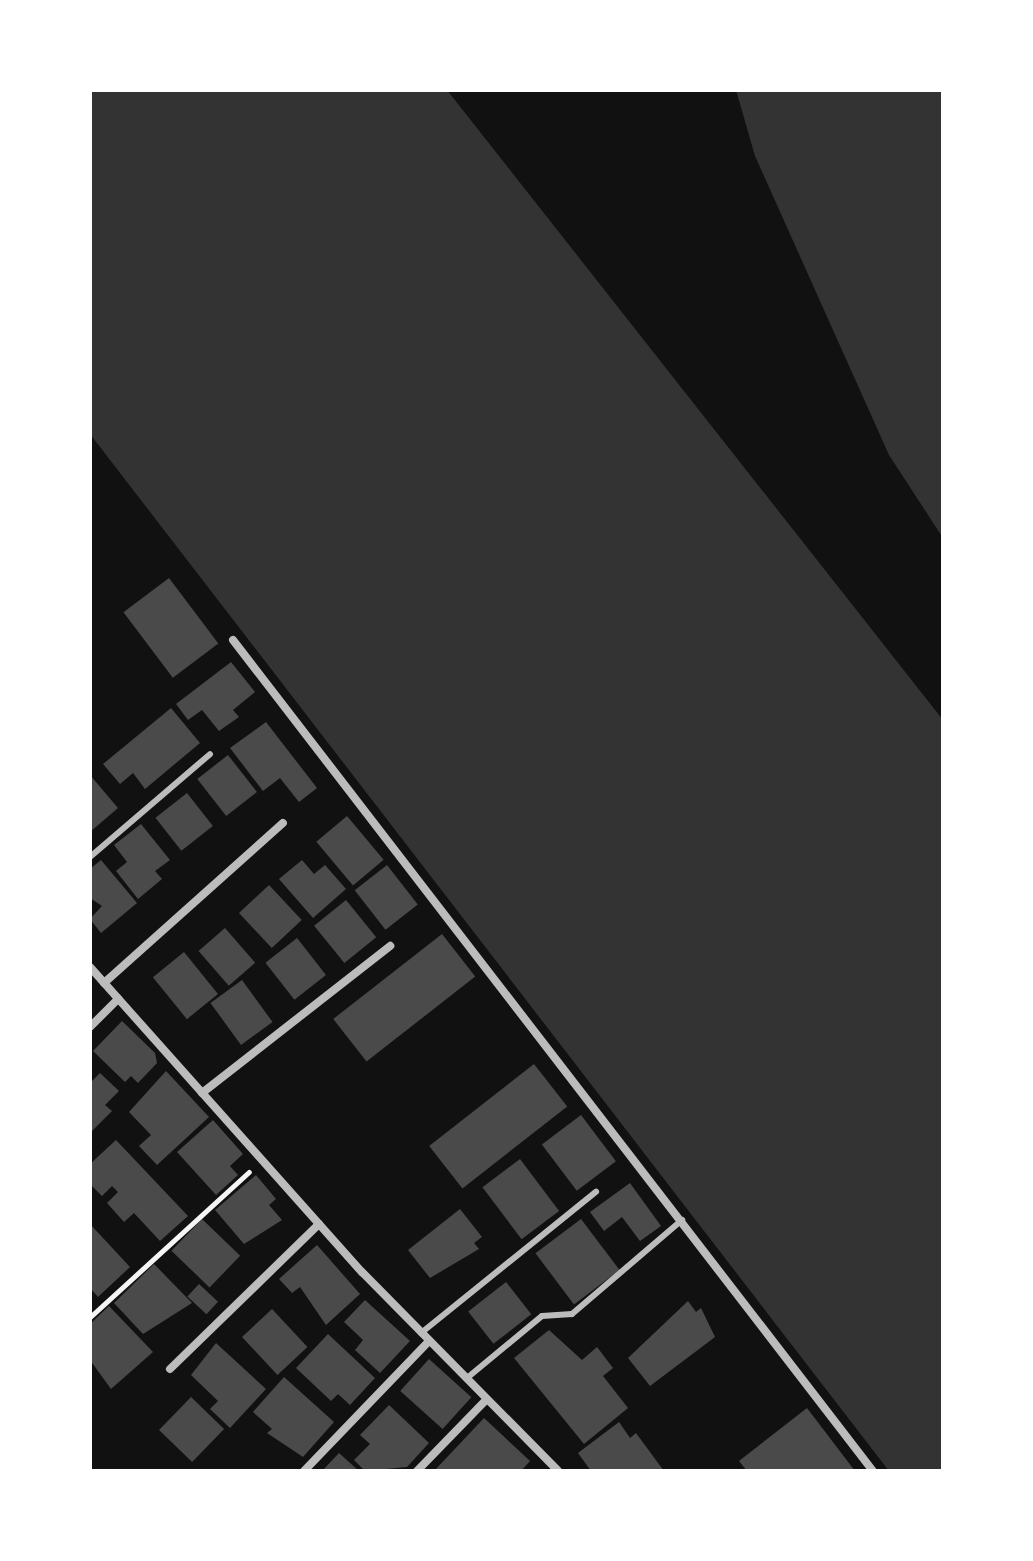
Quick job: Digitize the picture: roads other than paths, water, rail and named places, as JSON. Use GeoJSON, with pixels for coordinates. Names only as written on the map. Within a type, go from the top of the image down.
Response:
{"type":"FeatureCollection","features":[{"type":"Feature","properties":{"kind":"street"},"geometry":{"type":"LineString","coordinates":[[233,640],[683,1219],[873,1471]]}},
{"type":"Feature","properties":{"kind":"street"},"geometry":{"type":"LineString","coordinates":[[104,983],[283,823]]}},
{"type":"Feature","properties":{"kind":"street"},"geometry":{"type":"LineString","coordinates":[[202,1093],[390,946]]}},
{"type":"Feature","properties":{"kind":"street"},"geometry":{"type":"LineString","coordinates":[[90,967],[319,1224],[421,1333],[558,1471]]}},
{"type":"Feature","properties":{"kind":"street"},"geometry":{"type":"LineString","coordinates":[[90,1027],[118,999]]}},
{"type":"Feature","properties":{"kind":"street"},"geometry":{"type":"LineString","coordinates":[[170,1369],[319,1224]]}},
{"type":"Feature","properties":{"kind":"street"},"geometry":{"type":"LineString","coordinates":[[304,1471],[429,1341]]}},
{"type":"Feature","properties":{"kind":"street"},"geometry":{"type":"LineString","coordinates":[[417,1471],[487,1399]]}},
{"type":"Feature","properties":{"kind":"lane"},"geometry":{"type":"LineString","coordinates":[[90,857],[210,754]]}},
{"type":"Feature","properties":{"kind":"lane"},"geometry":{"type":"LineString","coordinates":[[421,1333],[596,1192]]}},
{"type":"Feature","properties":{"kind":"lane"},"geometry":{"type":"LineString","coordinates":[[467,1378],[542,1316],[572,1314],[683,1219]]}}]}
